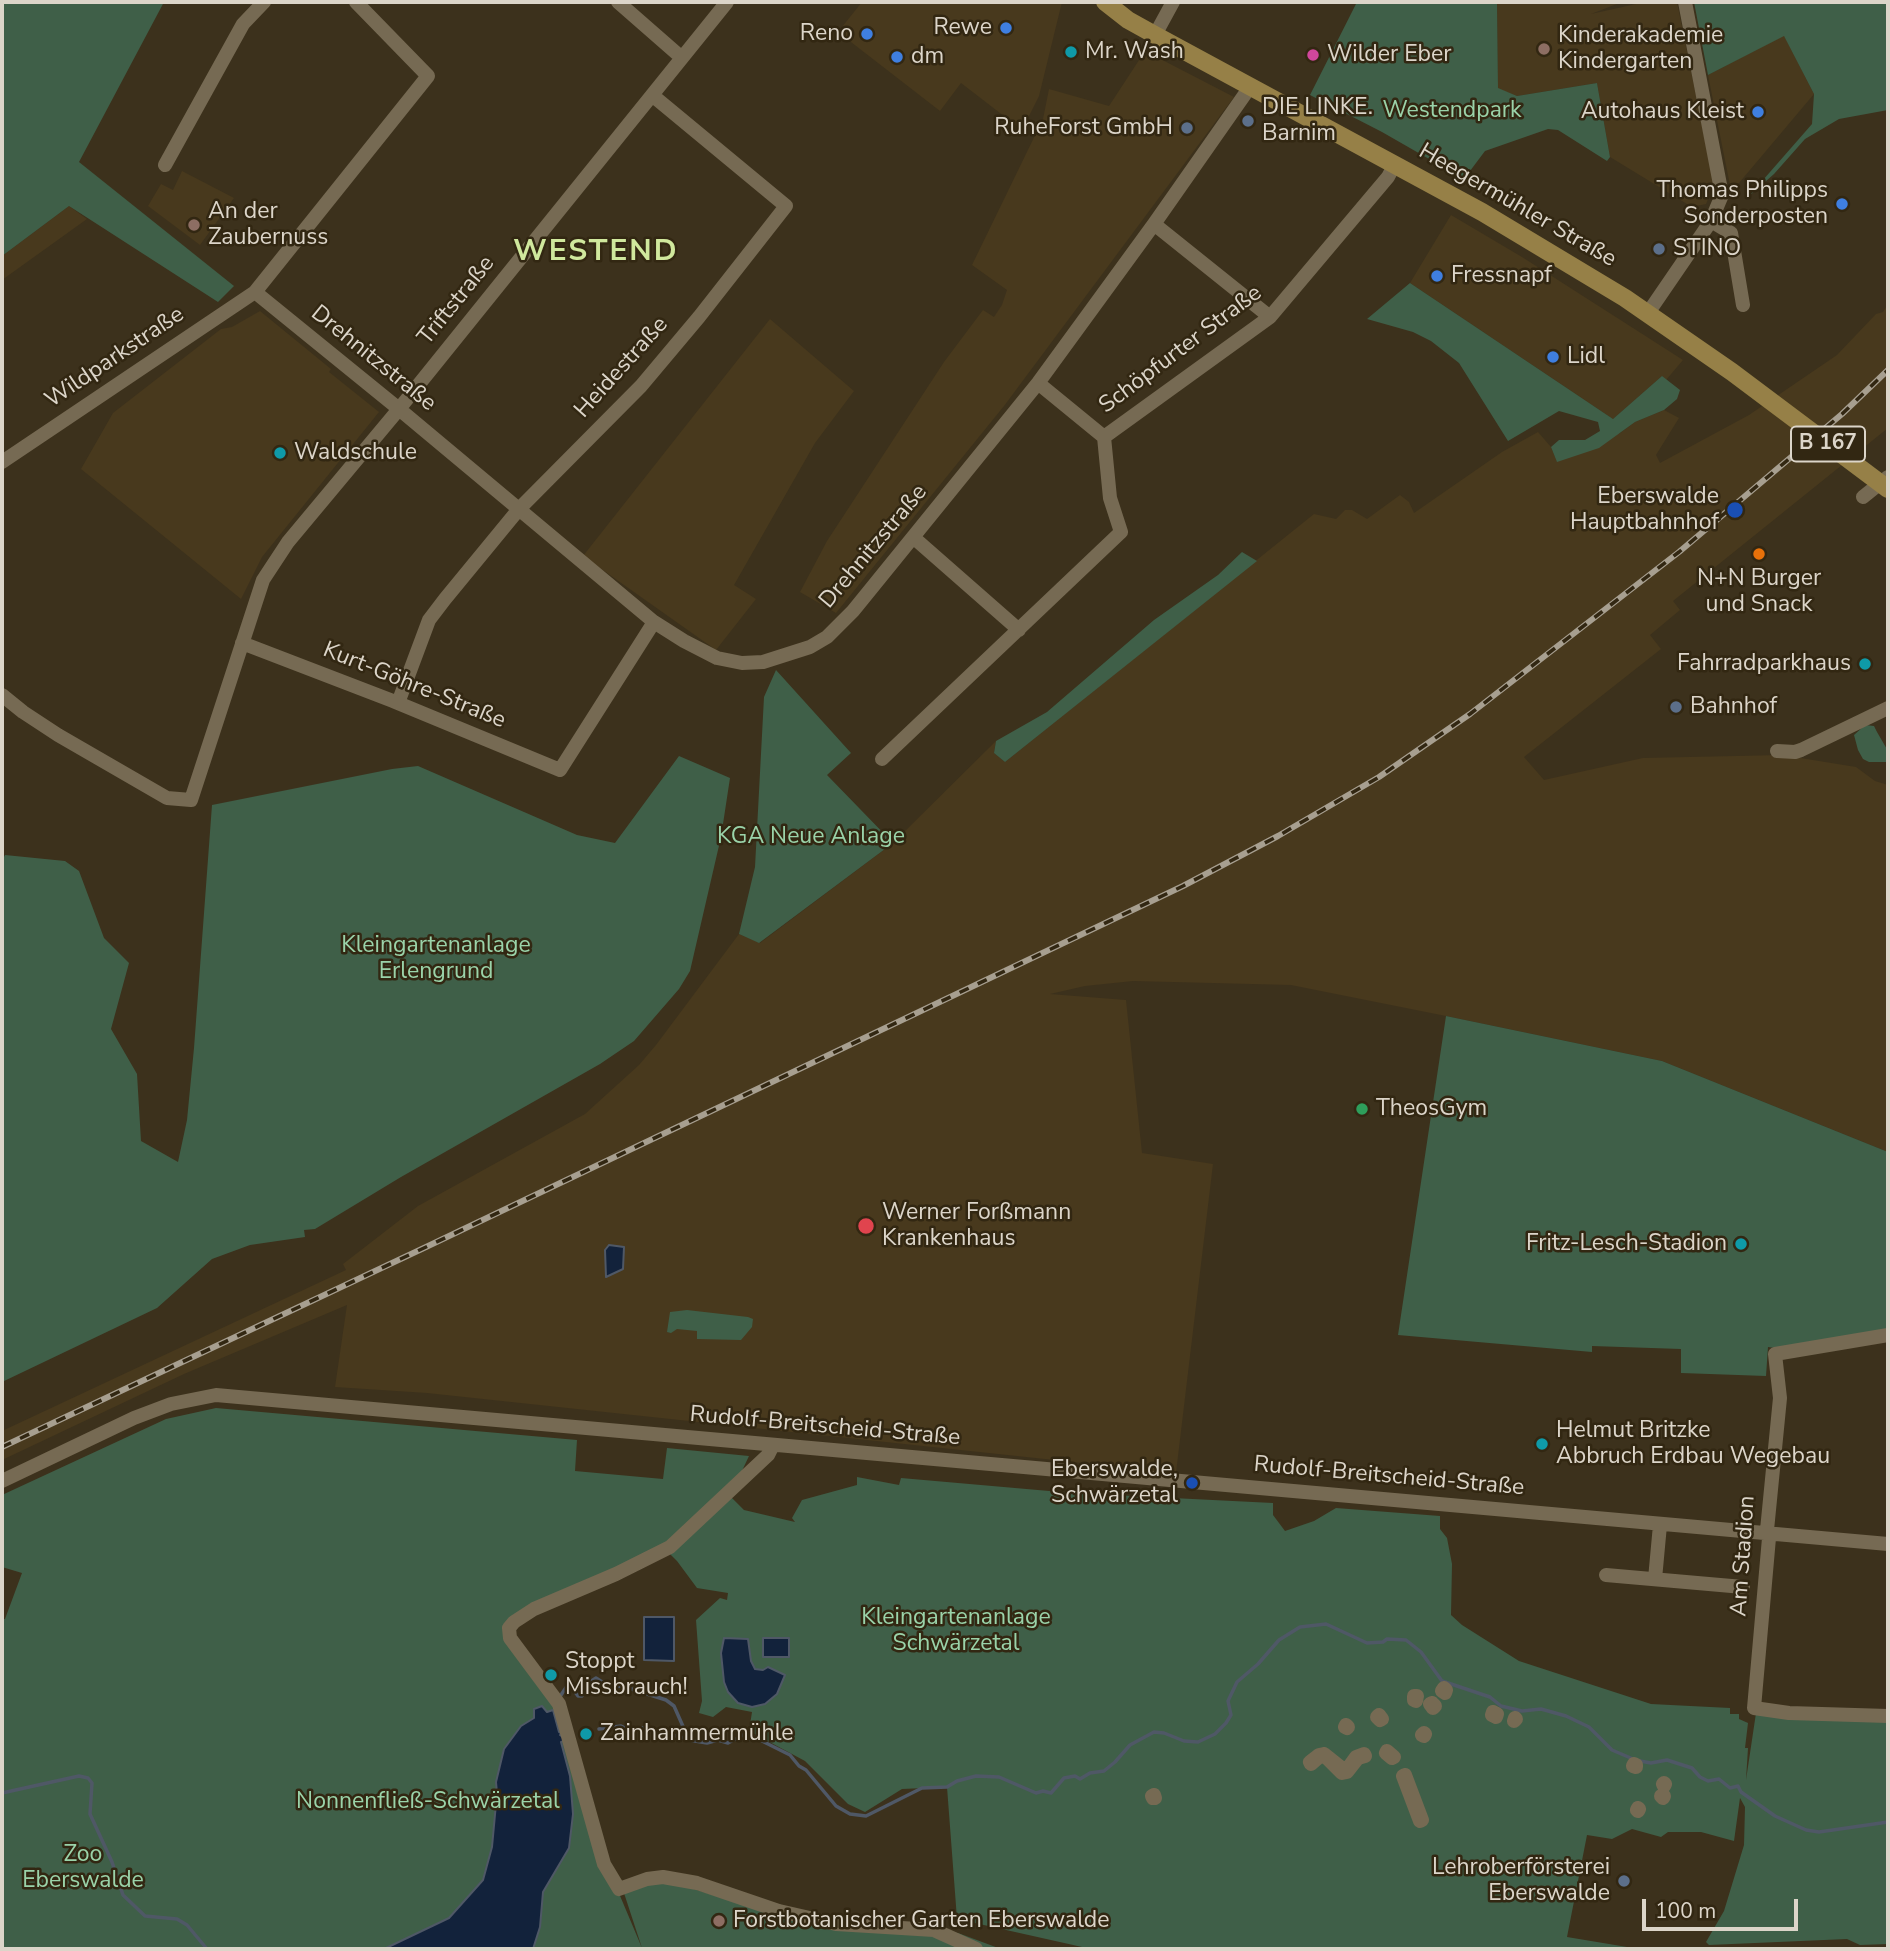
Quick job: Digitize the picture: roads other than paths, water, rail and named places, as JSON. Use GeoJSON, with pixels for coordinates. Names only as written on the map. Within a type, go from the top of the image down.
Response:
{"type":"FeatureCollection","features":[{"type":"Feature","properties":{"kind":"main road","name":"Heegermühler Straße"},"geometry":{"type":"LineString","coordinates":[[1105,2],[1128,20],[1504,225],[1648,313],[1769,399],[1888,489]]}},
{"type":"Feature","properties":{"kind":"street"},"geometry":{"type":"LineString","coordinates":[[165,166],[243,24],[264,2]]}},
{"type":"Feature","properties":{"kind":"street"},"geometry":{"type":"LineString","coordinates":[[255,292],[428,76],[356,2]]}},
{"type":"Feature","properties":{"kind":"street"},"geometry":{"type":"LineString","coordinates":[[618,2],[682,58]]}},
{"type":"Feature","properties":{"kind":"street","name":"Triftstraße"},"geometry":{"type":"LineString","coordinates":[[2,695],[58,735],[167,798],[191,800],[263,580],[288,542],[399,409],[727,2]]}},
{"type":"Feature","properties":{"kind":"street"},"geometry":{"type":"LineString","coordinates":[[1155,35],[1172,2]]}},
{"type":"Feature","properties":{"kind":"street"},"geometry":{"type":"LineString","coordinates":[[1648,313],[1711,221],[1723,195],[1685,2]]}},
{"type":"Feature","properties":{"kind":"street","name":"Drehnitzstraße"},"geometry":{"type":"LineString","coordinates":[[255,292],[654,622],[717,658],[742,663],[763,662],[810,647],[827,636],[853,611],[1038,383],[1250,87]]}},
{"type":"Feature","properties":{"kind":"street","name":"Heidestraße"},"geometry":{"type":"LineString","coordinates":[[398,703],[429,620],[519,509],[641,386],[786,206],[652,94]]}},
{"type":"Feature","properties":{"kind":"street","name":"Schöpfurter Straße"},"geometry":{"type":"LineString","coordinates":[[882,759],[1121,532],[1110,498],[1104,437],[1270,317],[1388,177],[1395,164]]}},
{"type":"Feature","properties":{"kind":"street"},"geometry":{"type":"LineString","coordinates":[[1711,221],[1731,233],[1743,305]]}},
{"type":"Feature","properties":{"kind":"street"},"geometry":{"type":"LineString","coordinates":[[1154,224],[1270,317]]}},
{"type":"Feature","properties":{"kind":"street","name":"Wildparkstraße"},"geometry":{"type":"LineString","coordinates":[[2,462],[255,292]]}},
{"type":"Feature","properties":{"kind":"street"},"geometry":{"type":"LineString","coordinates":[[1038,383],[1104,437]]}},
{"type":"Feature","properties":{"kind":"street"},"geometry":{"type":"LineString","coordinates":[[1863,497],[1888,477]]}},
{"type":"Feature","properties":{"kind":"street"},"geometry":{"type":"LineString","coordinates":[[913,537],[1019,630]]}},
{"type":"Feature","properties":{"kind":"street","name":"Kurt-Göhre-Straße"},"geometry":{"type":"LineString","coordinates":[[242,643],[398,703],[560,770],[654,622]]}},
{"type":"Feature","properties":{"kind":"street"},"geometry":{"type":"LineString","coordinates":[[1777,751],[1796,752],[1888,708]]}},
{"type":"Feature","properties":{"kind":"street","name":"Am Stadion"},"geometry":{"type":"LineString","coordinates":[[1888,1335],[1775,1354],[1780,1398],[1754,1708],[1789,1713],[1888,1716]]}},
{"type":"Feature","properties":{"kind":"street","name":"Rudolf-Breitscheid-Straße"},"geometry":{"type":"LineString","coordinates":[[2,1481],[134,1418],[171,1404],[216,1395],[1888,1544]]}},
{"type":"Feature","properties":{"kind":"street"},"geometry":{"type":"LineString","coordinates":[[773,1445],[768,1455],[666,1550],[534,1609],[509,1628],[510,1639],[558,1704],[604,1864],[618,1889],[647,1879],[663,1877],[697,1883],[779,1911],[836,1924],[933,1930],[976,1949]]}},
{"type":"Feature","properties":{"kind":"street"},"geometry":{"type":"LineString","coordinates":[[1655,1579],[1660,1525]]}},
{"type":"Feature","properties":{"kind":"street"},"geometry":{"type":"LineString","coordinates":[[1606,1575],[1742,1587]]}},
{"type":"Feature","properties":{"kind":"water"},"geometry":{"type":"Polygon","coordinates":[[[609,1245],[624,1247],[623,1269],[606,1277],[605,1250],[609,1245]]]}},
{"type":"Feature","properties":{"kind":"water"},"geometry":{"type":"Polygon","coordinates":[[[644,1617],[674,1617],[674,1661],[644,1660],[644,1617]]]}},
{"type":"Feature","properties":{"kind":"water"},"geometry":{"type":"Polygon","coordinates":[[[724,1638],[748,1639],[755,1669],[763,1670],[768,1667],[785,1675],[777,1694],[765,1704],[752,1707],[738,1703],[728,1692],[724,1682],[721,1653],[724,1638]]]}},
{"type":"Feature","properties":{"kind":"water"},"geometry":{"type":"Polygon","coordinates":[[[763,1638],[789,1638],[789,1657],[763,1657],[763,1638]]]}},
{"type":"Feature","properties":{"kind":"water"},"geometry":{"type":"Polygon","coordinates":[[[542,1706],[547,1712],[553,1710],[559,1732],[563,1735],[560,1735],[564,1741],[561,1742],[570,1776],[573,1814],[569,1848],[543,1892],[540,1927],[533,1949],[384,1949],[449,1918],[483,1880],[492,1847],[496,1782],[504,1749],[521,1726],[534,1718],[534,1709],[542,1706]]]}},
{"type":"Feature","properties":{"kind":"waterway"},"geometry":{"type":"LineString","coordinates":[[561,1695],[567,1686],[571,1686],[578,1696],[582,1696],[590,1682],[596,1678],[610,1687],[622,1686],[666,1700],[674,1706],[689,1740],[707,1743],[718,1740],[728,1743],[745,1734],[748,1739],[754,1737],[790,1755],[836,1806],[850,1814],[866,1816],[922,1788],[947,1787],[976,1776],[999,1777],[1036,1793],[1051,1793],[1064,1778],[1075,1776],[1080,1779],[1090,1773],[1104,1771],[1130,1745],[1154,1732],[1184,1741],[1198,1742],[1215,1734],[1226,1723],[1231,1715],[1228,1701],[1237,1682],[1258,1664],[1279,1640],[1300,1627],[1326,1624],[1367,1643],[1383,1642],[1387,1639],[1406,1640],[1421,1652],[1442,1681],[1490,1697],[1501,1706],[1522,1711],[1541,1709],[1566,1716],[1589,1727],[1612,1750],[1633,1759]]}},
{"type":"Feature","properties":{"kind":"waterway"},"geometry":{"type":"LineString","coordinates":[[599,1729],[621,1726],[645,1728],[688,1739]]}},
{"type":"Feature","properties":{"kind":"waterway"},"geometry":{"type":"LineString","coordinates":[[1640,1761],[1651,1763],[1667,1760],[1692,1768],[1708,1781],[1719,1779],[1730,1788],[1738,1786],[1741,1792],[1775,1816],[1806,1830],[1819,1832],[1888,1822]]}},
{"type":"Feature","properties":{"kind":"waterway"},"geometry":{"type":"LineString","coordinates":[[2,1793],[79,1776],[88,1778],[92,1783],[90,1814],[112,1862],[123,1895],[145,1916],[177,1919],[187,1925],[207,1949]]}},
{"type":"Feature","properties":{"kind":"railway"},"geometry":{"type":"LineString","coordinates":[[2,1447],[1183,886],[1278,836],[1379,777],[1470,714],[1679,552],[1842,414],[1888,370]]}},
{"type":"Feature","properties":{"kind":"place","name":"Rewe"},"geometry":{"type":"Point","coordinates":[1006,28]}},
{"type":"Feature","properties":{"kind":"place","name":"Reno"},"geometry":{"type":"Point","coordinates":[867,34]}},
{"type":"Feature","properties":{"kind":"place","name":"Kinderakademie Kindergarten"},"geometry":{"type":"Point","coordinates":[1544,49]}},
{"type":"Feature","properties":{"kind":"place","name":"Mr. Wash"},"geometry":{"type":"Point","coordinates":[1071,52]}},
{"type":"Feature","properties":{"kind":"place","name":"Wilder Eber"},"geometry":{"type":"Point","coordinates":[1313,55]}},
{"type":"Feature","properties":{"kind":"place","name":"dm"},"geometry":{"type":"Point","coordinates":[897,57]}},
{"type":"Feature","properties":{"kind":"place","name":"Autohaus Kleist"},"geometry":{"type":"Point","coordinates":[1758,112]}},
{"type":"Feature","properties":{"kind":"place","name":"DIE LINKE. Barnim"},"geometry":{"type":"Point","coordinates":[1248,121]}},
{"type":"Feature","properties":{"kind":"place","name":"RuheForst GmbH"},"geometry":{"type":"Point","coordinates":[1187,128]}},
{"type":"Feature","properties":{"kind":"place","name":"Thomas Philipps Sonderposten"},"geometry":{"type":"Point","coordinates":[1842,204]}},
{"type":"Feature","properties":{"kind":"place","name":"An der Zaubernuss"},"geometry":{"type":"Point","coordinates":[194,225]}},
{"type":"Feature","properties":{"kind":"place","name":"STINO"},"geometry":{"type":"Point","coordinates":[1659,249]}},
{"type":"Feature","properties":{"kind":"place","name":"Fressnapf"},"geometry":{"type":"Point","coordinates":[1437,276]}},
{"type":"Feature","properties":{"kind":"place","name":"Lidl"},"geometry":{"type":"Point","coordinates":[1553,357]}},
{"type":"Feature","properties":{"kind":"place","name":"Waldschule"},"geometry":{"type":"Point","coordinates":[280,453]}},
{"type":"Feature","properties":{"kind":"place","name":"Eberswalde Hauptbahnhof"},"geometry":{"type":"Point","coordinates":[1735,510]}},
{"type":"Feature","properties":{"kind":"place","name":"N+N Burger und Snack"},"geometry":{"type":"Point","coordinates":[1759,554]}},
{"type":"Feature","properties":{"kind":"place","name":"Fahrradparkhaus"},"geometry":{"type":"Point","coordinates":[1865,664]}},
{"type":"Feature","properties":{"kind":"place","name":"Bahnhof"},"geometry":{"type":"Point","coordinates":[1676,707]}},
{"type":"Feature","properties":{"kind":"place","name":"TheosGym"},"geometry":{"type":"Point","coordinates":[1362,1109]}},
{"type":"Feature","properties":{"kind":"place","name":"Werner Forßmann Krankenhaus"},"geometry":{"type":"Point","coordinates":[866,1226]}},
{"type":"Feature","properties":{"kind":"place","name":"Fritz-Lesch-Stadion"},"geometry":{"type":"Point","coordinates":[1741,1244]}},
{"type":"Feature","properties":{"kind":"place","name":"Helmut Britzke Abbruch Erdbau Wegebau"},"geometry":{"type":"Point","coordinates":[1542,1444]}},
{"type":"Feature","properties":{"kind":"place","name":"Eberswalde, Schwärzetal"},"geometry":{"type":"Point","coordinates":[1192,1483]}},
{"type":"Feature","properties":{"kind":"place","name":"Stoppt Missbrauch!"},"geometry":{"type":"Point","coordinates":[551,1675]}},
{"type":"Feature","properties":{"kind":"place","name":"Zainhammermühle"},"geometry":{"type":"Point","coordinates":[586,1734]}},
{"type":"Feature","properties":{"kind":"place","name":"Lehroberförsterei Eberswalde"},"geometry":{"type":"Point","coordinates":[1624,1881]}},
{"type":"Feature","properties":{"kind":"place","name":"Forstbotanischer Garten Eberswalde"},"geometry":{"type":"Point","coordinates":[719,1921]}},
{"type":"Feature","properties":{"kind":"district","name":"WESTEND"},"geometry":{"type":"Point","coordinates":[596,253]}},
{"type":"Feature","properties":{"kind":"park label","name":"Westendpark"},"geometry":{"type":"Point","coordinates":[1452,111]}},
{"type":"Feature","properties":{"kind":"park label","name":"KGA Neue Anlage"},"geometry":{"type":"Point","coordinates":[811,837]}},
{"type":"Feature","properties":{"kind":"park label","name":"Kleingartenanlage Erlengrund"},"geometry":{"type":"Point","coordinates":[436,959]}},
{"type":"Feature","properties":{"kind":"park label","name":"Kleingartenanlage Schwärzetal"},"geometry":{"type":"Point","coordinates":[956,1631]}},
{"type":"Feature","properties":{"kind":"park label","name":"Nonnenfließ-Schwärzetal"},"geometry":{"type":"Point","coordinates":[428,1802]}},
{"type":"Feature","properties":{"kind":"park label","name":"Zoo Eberswalde"},"geometry":{"type":"Point","coordinates":[83,1868]}}]}
